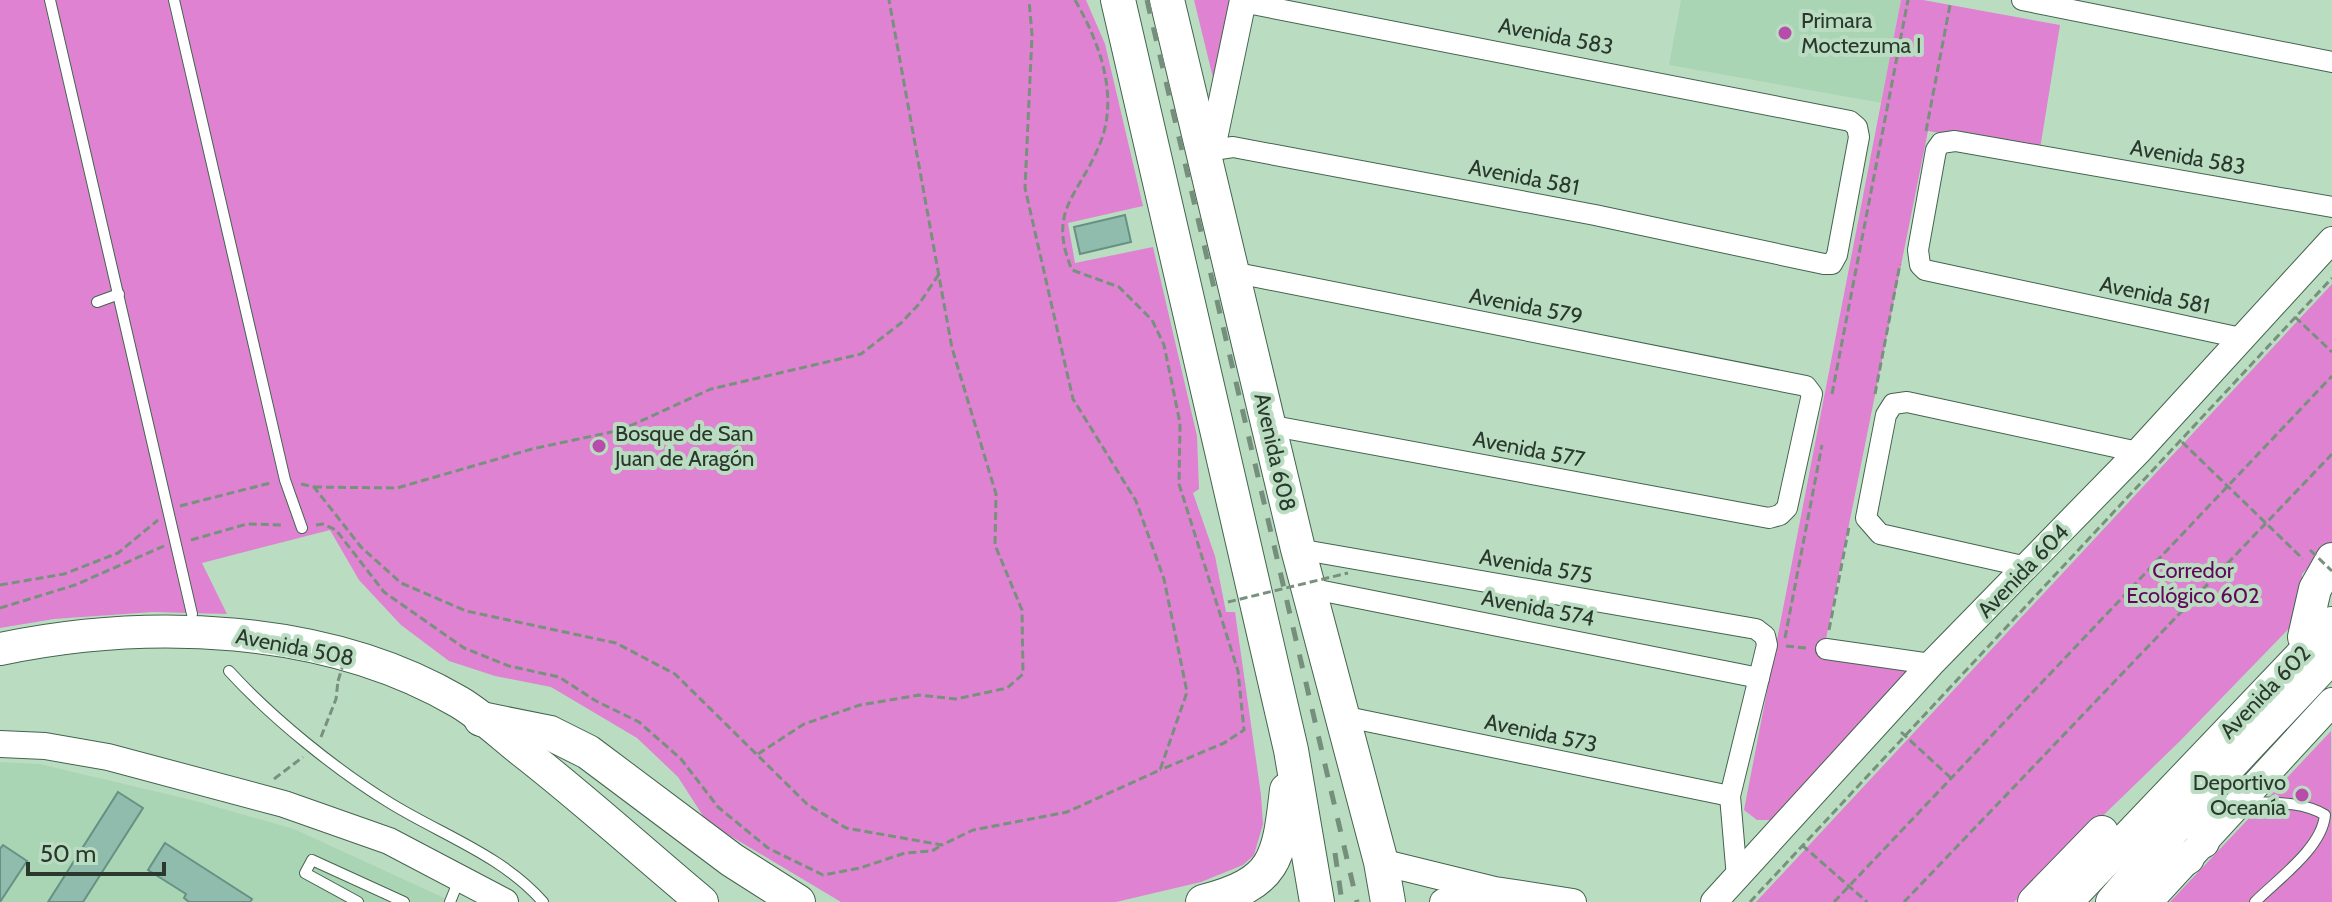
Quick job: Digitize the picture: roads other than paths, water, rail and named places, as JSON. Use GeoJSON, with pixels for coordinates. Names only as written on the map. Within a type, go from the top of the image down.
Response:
{"type":"FeatureCollection","features":[{"type":"Feature","properties":{"kind":"highway"},"geometry":{"type":"LineString","coordinates":[[1118,0],[1291,750],[1317,902]]}},
{"type":"Feature","properties":{"kind":"highway","name":"Avenida 608"},"geometry":{"type":"LineString","coordinates":[[1167,0],[1206,151],[1298,549],[1381,862],[1388,902]]}},
{"type":"Feature","properties":{"kind":"highway"},"geometry":{"type":"LineString","coordinates":[[481,719],[550,733],[588,752],[732,860],[798,902]]}},
{"type":"Feature","properties":{"kind":"highway"},"geometry":{"type":"LineString","coordinates":[[1203,902],[1242,892],[1271,863],[1282,836],[1291,750]]}},
{"type":"Feature","properties":{"kind":"main road","name":"Avenida 602"},"geometry":{"type":"LineString","coordinates":[[2113,900],[2198,781],[2318,630],[2312,599],[2326,571]]}},
{"type":"Feature","properties":{"kind":"main road","name":"Avenida 508"},"geometry":{"type":"LineString","coordinates":[[0,649],[47,639],[193,621],[346,654],[414,677],[481,719],[543,767],[702,902]]}},
{"type":"Feature","properties":{"kind":"main road","name":"Avenida 602"},"geometry":{"type":"LineString","coordinates":[[2066,902],[2332,657]]}},
{"type":"Feature","properties":{"kind":"main road"},"geometry":{"type":"LineString","coordinates":[[2148,902],[2326,711]]}},
{"type":"Feature","properties":{"kind":"main road"},"geometry":{"type":"LineString","coordinates":[[2195,850],[2198,781]]}},
{"type":"Feature","properties":{"kind":"main road"},"geometry":{"type":"LineString","coordinates":[[2034,902],[2106,829],[2198,781]]}},
{"type":"Feature","properties":{"kind":"main road"},"geometry":{"type":"LineString","coordinates":[[2113,900],[2195,850]]}},
{"type":"Feature","properties":{"kind":"street"},"geometry":{"type":"LineString","coordinates":[[2022,0],[2332,62]]}},
{"type":"Feature","properties":{"kind":"street"},"geometry":{"type":"LineString","coordinates":[[1206,151],[1215,134],[1243,1]]}},
{"type":"Feature","properties":{"kind":"street","name":"Avenida 583"},"geometry":{"type":"LineString","coordinates":[[1243,1],[1850,121],[1857,127],[1859,137],[1837,255],[1832,264]]}},
{"type":"Feature","properties":{"kind":"street","name":"Avenida 583"},"geometry":{"type":"LineString","coordinates":[[1910,263],[1918,250],[1931,173],[1933,138],[2332,207]]}},
{"type":"Feature","properties":{"kind":"street","name":"Avenida 581"},"geometry":{"type":"LineString","coordinates":[[1206,151],[1233,147],[1595,215],[1832,264]]}},
{"type":"Feature","properties":{"kind":"street","name":"Avenida 604"},"geometry":{"type":"LineString","coordinates":[[1714,902],[1931,664],[2138,452],[2332,240]]}},
{"type":"Feature","properties":{"kind":"street","name":"Avenida 581"},"geometry":{"type":"LineString","coordinates":[[1910,263],[1934,274],[2241,338]]}},
{"type":"Feature","properties":{"kind":"street","name":"Avenida 579"},"geometry":{"type":"LineString","coordinates":[[1232,272],[1810,388],[1787,508],[1780,515]]}},
{"type":"Feature","properties":{"kind":"street"},"geometry":{"type":"LineString","coordinates":[[2027,567],[1880,534],[1871,527],[1866,518],[1886,415],[1883,402],[1907,402],[2138,452]]}},
{"type":"Feature","properties":{"kind":"street","name":"Avenida 577"},"geometry":{"type":"LineString","coordinates":[[1268,425],[1769,518],[1780,515]]}},
{"type":"Feature","properties":{"kind":"street","name":"Avenida 575"},"geometry":{"type":"LineString","coordinates":[[1298,549],[1756,629],[1772,642],[1759,678]]}},
{"type":"Feature","properties":{"kind":"street","name":"Avenida 574"},"geometry":{"type":"LineString","coordinates":[[1308,588],[1759,678]]}},
{"type":"Feature","properties":{"kind":"street"},"geometry":{"type":"LineString","coordinates":[[1826,649],[1931,664]]}},
{"type":"Feature","properties":{"kind":"street"},"geometry":{"type":"LineString","coordinates":[[1737,878],[1730,796],[1759,678]]}},
{"type":"Feature","properties":{"kind":"street","name":"Avenida 573"},"geometry":{"type":"LineString","coordinates":[[1342,716],[1730,796]]}},
{"type":"Feature","properties":{"kind":"street"},"geometry":{"type":"LineString","coordinates":[[0,744],[45,746],[108,757],[284,804],[389,841],[455,890],[505,902]]}},
{"type":"Feature","properties":{"kind":"street"},"geometry":{"type":"LineString","coordinates":[[1381,862],[1495,890],[1573,902]]}},
{"type":"Feature","properties":{"kind":"street"},"geometry":{"type":"LineString","coordinates":[[1443,902],[1495,890]]}},
{"type":"Feature","properties":{"kind":"lane"},"geometry":{"type":"LineString","coordinates":[[50,0],[193,621]]}},
{"type":"Feature","properties":{"kind":"lane"},"geometry":{"type":"LineString","coordinates":[[174,0],[285,480],[302,528]]}},
{"type":"Feature","properties":{"kind":"lane"},"geometry":{"type":"LineString","coordinates":[[97,302],[119,294]]}},
{"type":"Feature","properties":{"kind":"lane"},"geometry":{"type":"LineString","coordinates":[[229,671],[316,748],[388,802],[521,876],[543,902]]}},
{"type":"Feature","properties":{"kind":"lane"},"geometry":{"type":"LineString","coordinates":[[2239,802],[2282,803],[2315,809],[2325,815],[2324,827],[2315,840],[2255,902]]}},
{"type":"Feature","properties":{"kind":"lane"},"geometry":{"type":"LineString","coordinates":[[358,902],[305,873],[312,860],[404,902]]}},
{"type":"Feature","properties":{"kind":"railway"},"geometry":{"type":"LineString","coordinates":[[1147,0],[1357,902]]}},
{"type":"Feature","properties":{"kind":"railway"},"geometry":{"type":"LineString","coordinates":[[1335,853],[1342,902]]}},
{"type":"Feature","properties":{"kind":"place","name":"Primara Moctezuma I"},"geometry":{"type":"Point","coordinates":[1785,33]}},
{"type":"Feature","properties":{"kind":"place","name":"Bosque de San Juan de Aragón"},"geometry":{"type":"Point","coordinates":[599,446]}},
{"type":"Feature","properties":{"kind":"place","name":"Deportivo Oceanía"},"geometry":{"type":"Point","coordinates":[2302,795]}},
{"type":"Feature","properties":{"kind":"park label","name":"Corredor Ecológico 602"},"geometry":{"type":"Point","coordinates":[2193,582]}}]}
